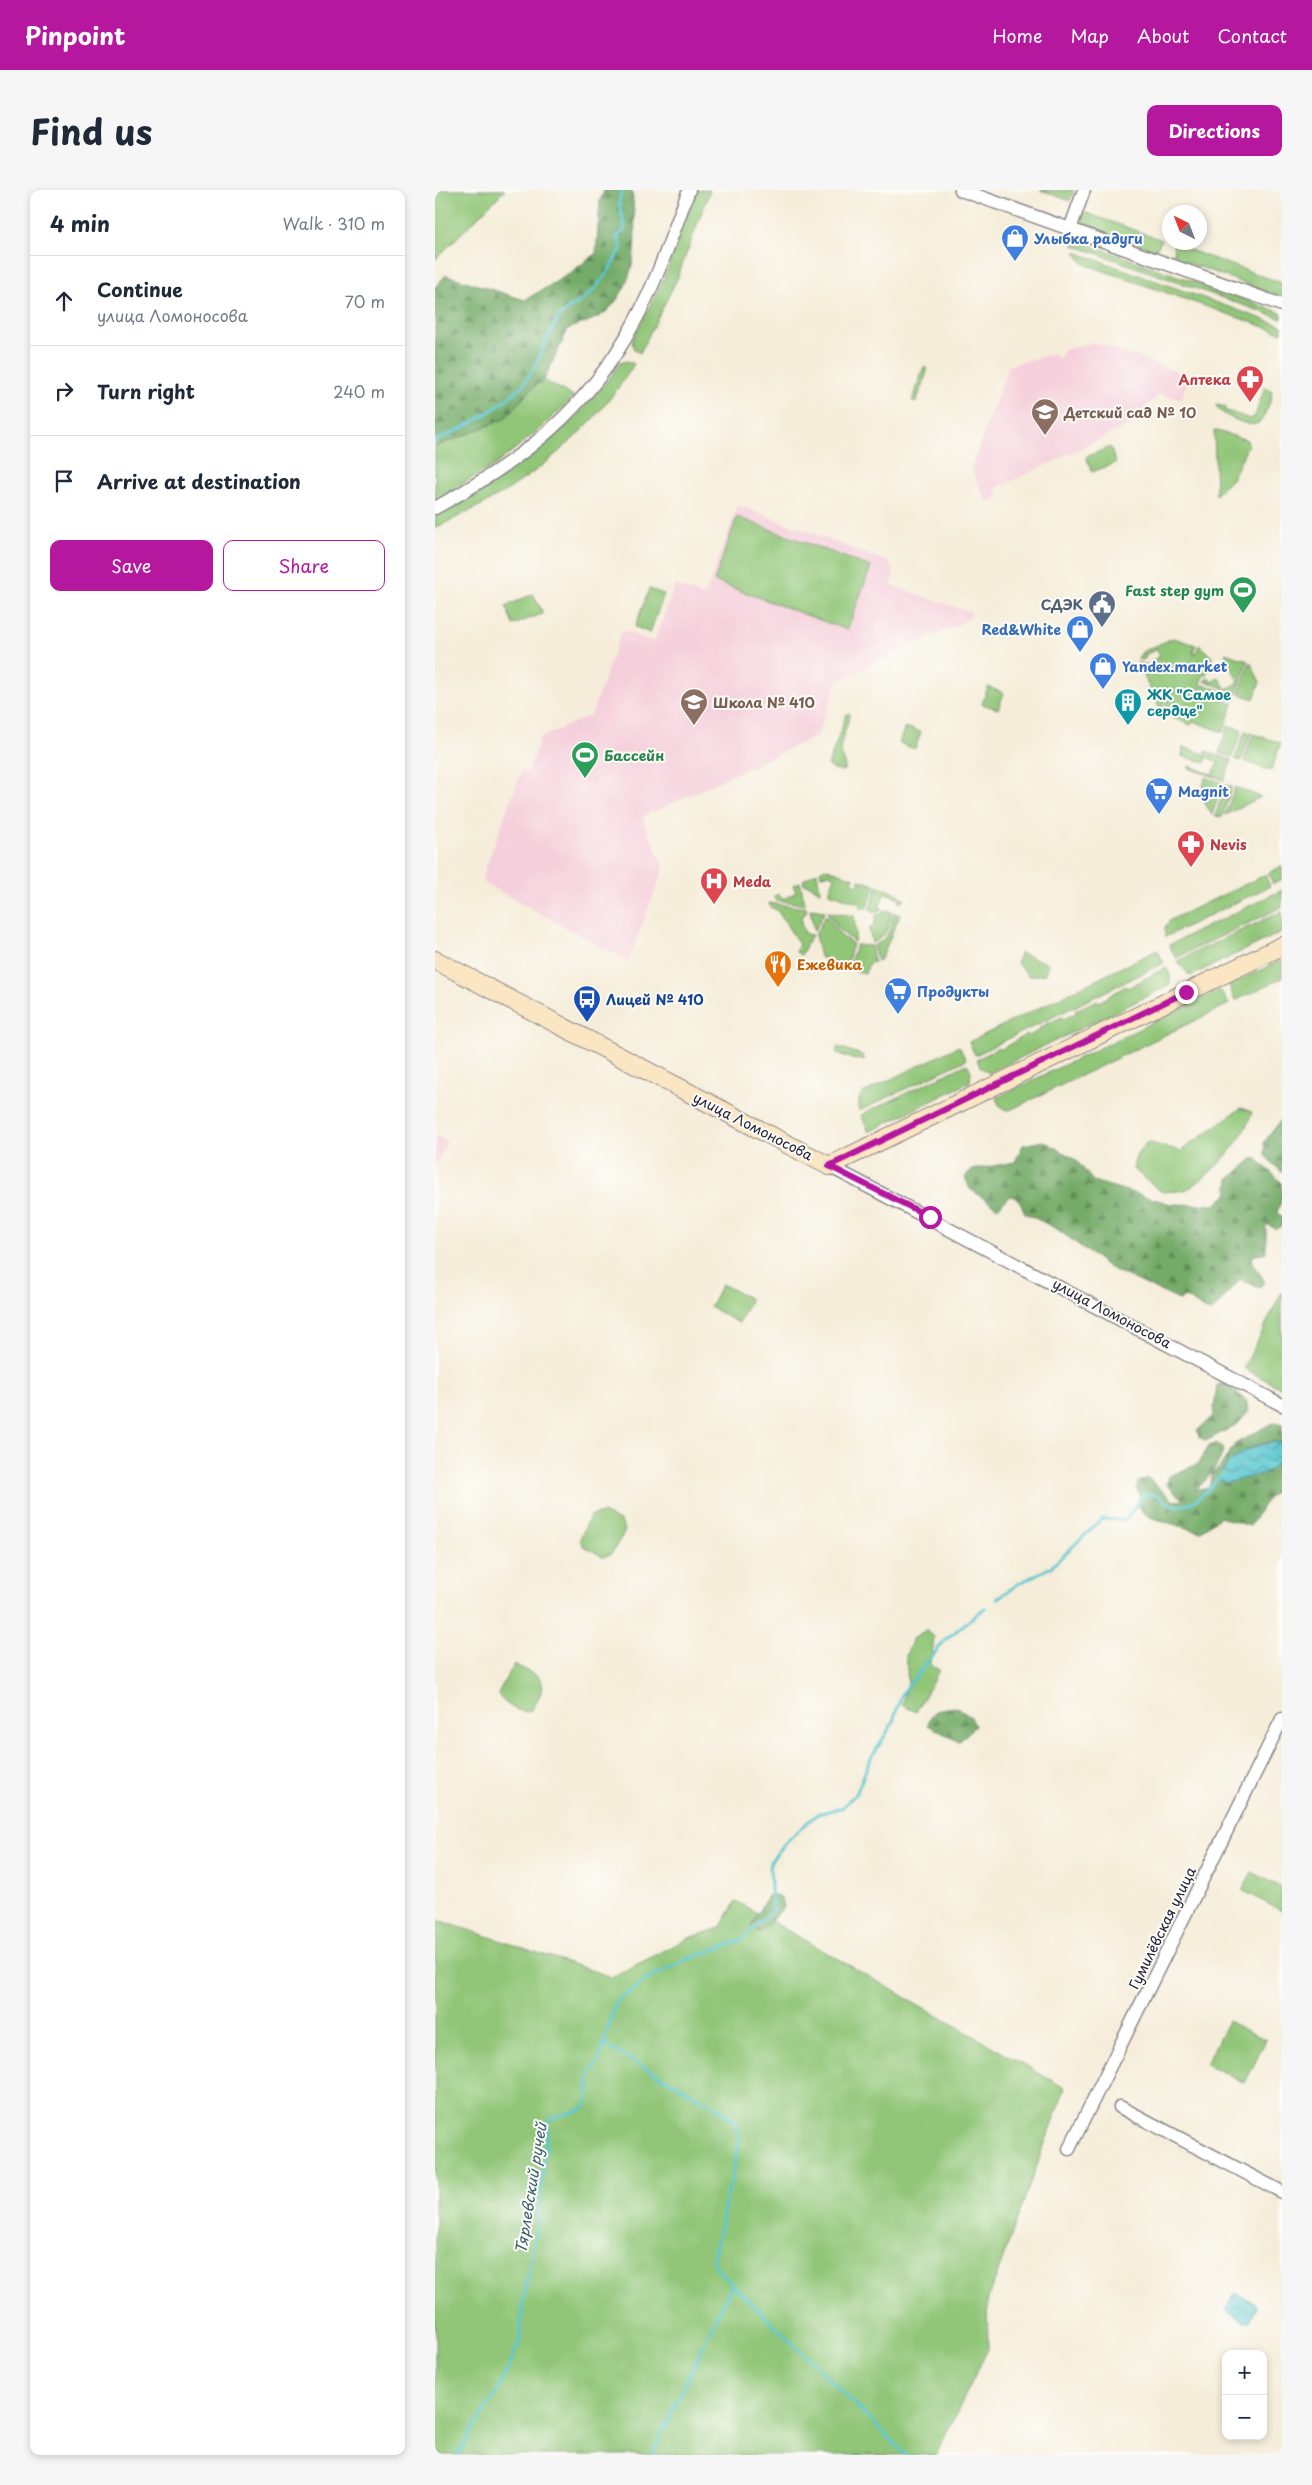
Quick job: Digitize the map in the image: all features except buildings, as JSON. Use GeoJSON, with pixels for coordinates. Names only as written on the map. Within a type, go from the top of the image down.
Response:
{"type":"FeatureCollection","features":[{"type":"Feature","properties":{"kind":"street"},"geometry":{"type":"LineString","coordinates":[[435,508],[510,464],[548,432],[587,395],[619,350],[642,308],[657,276],[689,190]]}},
{"type":"Feature","properties":{"kind":"street"},"geometry":{"type":"LineString","coordinates":[[961,190],[1282,305]]}},
{"type":"Feature","properties":{"kind":"street"},"geometry":{"type":"LineString","coordinates":[[1070,229],[1084,190]]}},
{"type":"Feature","properties":{"kind":"street"},"geometry":{"type":"LineString","coordinates":[[829,1166],[1282,946]]}},
{"type":"Feature","properties":{"kind":"street","name":"улица Ломоносова"},"geometry":{"type":"LineString","coordinates":[[435,960],[1282,1405]]}},
{"type":"Feature","properties":{"kind":"street","name":"Гумилёвская улица"},"geometry":{"type":"LineString","coordinates":[[1069,2149],[1282,1719]]}},
{"type":"Feature","properties":{"kind":"street"},"geometry":{"type":"LineString","coordinates":[[1120,2107],[1282,2192]]}},
{"type":"Feature","properties":{"kind":"shaded area","name":"Детский сад № 10"},"geometry":{"type":"Polygon","coordinates":[[[1094,342],[1190,376],[1181,399],[1160,394],[1147,406],[1139,421],[997,488],[997,501],[987,501],[971,469],[1008,366],[1056,353],[1054,356],[1060,358],[1064,350],[1094,342]]]}},
{"type":"Feature","properties":{"kind":"shaded area","name":"Школа № 410"},"geometry":{"type":"Polygon","coordinates":[[[738,505],[890,563],[894,574],[891,585],[972,613],[969,619],[838,681],[817,736],[642,817],[664,868],[628,961],[482,882],[485,869],[522,770],[528,772],[540,738],[591,715],[622,630],[654,642],[675,585],[705,596],[738,505]]]}},
{"type":"Feature","properties":{"kind":"shaded area"},"geometry":{"type":"Polygon","coordinates":[[[435,1135],[447,1142],[435,1166],[435,1135]]]}},
{"type":"Feature","properties":{"kind":"green space"},"geometry":{"type":"Polygon","coordinates":[[[435,190],[505,190],[435,260],[435,190]]]}},
{"type":"Feature","properties":{"kind":"green space"},"geometry":{"type":"Polygon","coordinates":[[[604,190],[632,190],[635,222],[634,254],[626,284],[618,298],[603,314],[568,329],[544,380],[534,386],[504,419],[435,447],[435,287],[446,275],[525,300],[564,277],[596,254],[600,201],[604,190]]]}},
{"type":"Feature","properties":{"kind":"green space"},"geometry":{"type":"Polygon","coordinates":[[[697,190],[710,190],[677,279],[640,353],[634,350],[632,341],[664,278],[697,190]]]}},
{"type":"Feature","properties":{"kind":"green space"},"geometry":{"type":"Polygon","coordinates":[[[1040,190],[1074,190],[1070,201],[1040,190]]]}},
{"type":"Feature","properties":{"kind":"green space"},"geometry":{"type":"Polygon","coordinates":[[[1081,211],[1162,240],[1155,251],[1082,225],[1078,218],[1081,211]]]}},
{"type":"Feature","properties":{"kind":"green space"},"geometry":{"type":"Polygon","coordinates":[[[1079,241],[1282,313],[1282,319],[1073,245],[1079,241]]]}},
{"type":"Feature","properties":{"kind":"green space"},"geometry":{"type":"Polygon","coordinates":[[[1174,250],[1190,250],[1282,283],[1282,297],[1175,258],[1174,250]]]}},
{"type":"Feature","properties":{"kind":"green space"},"geometry":{"type":"Polygon","coordinates":[[[1075,252],[1282,326],[1282,333],[1084,264],[1075,252]]]}},
{"type":"Feature","properties":{"kind":"green space"},"geometry":{"type":"Polygon","coordinates":[[[627,361],[634,364],[622,383],[593,419],[559,452],[503,493],[435,528],[435,517],[513,469],[560,432],[602,388],[620,363],[627,361]]]}},
{"type":"Feature","properties":{"kind":"green space"},"geometry":{"type":"Polygon","coordinates":[[[924,367],[928,369],[916,403],[912,401],[924,367]]]}},
{"type":"Feature","properties":{"kind":"green space"},"geometry":{"type":"Polygon","coordinates":[[[544,380],[574,397],[536,432],[495,465],[435,500],[435,447],[504,419],[534,386],[544,380]]]}},
{"type":"Feature","properties":{"kind":"green space"},"geometry":{"type":"Polygon","coordinates":[[[1265,387],[1271,390],[1271,400],[1263,418],[1256,424],[1246,424],[1233,419],[1218,409],[1216,405],[1226,407],[1225,410],[1250,419],[1255,416],[1265,387]]]}},
{"type":"Feature","properties":{"kind":"green space"},"geometry":{"type":"Polygon","coordinates":[[[1214,430],[1247,440],[1248,445],[1232,479],[1216,495],[1214,430]]]}},
{"type":"Feature","properties":{"kind":"green space"},"geometry":{"type":"Polygon","coordinates":[[[1110,447],[1116,463],[1092,472],[1086,457],[1110,447]]]}},
{"type":"Feature","properties":{"kind":"green space"},"geometry":{"type":"Polygon","coordinates":[[[737,517],[871,567],[847,630],[714,581],[737,517]]]}},
{"type":"Feature","properties":{"kind":"green space"},"geometry":{"type":"Polygon","coordinates":[[[649,589],[664,594],[650,633],[635,627],[649,589]]]}},
{"type":"Feature","properties":{"kind":"green space"},"geometry":{"type":"Polygon","coordinates":[[[533,594],[542,614],[513,625],[506,606],[533,594]]]}},
{"type":"Feature","properties":{"kind":"green space"},"geometry":{"type":"Polygon","coordinates":[[[1173,638],[1196,645],[1193,652],[1195,654],[1199,645],[1211,656],[1215,668],[1206,672],[1207,674],[1203,676],[1200,684],[1236,695],[1234,701],[1197,688],[1195,690],[1233,704],[1223,732],[1193,721],[1191,725],[1162,714],[1171,691],[1168,689],[1161,711],[1137,662],[1160,669],[1160,666],[1149,663],[1160,656],[1157,649],[1145,655],[1146,658],[1138,659],[1142,652],[1173,638]]]}},
{"type":"Feature","properties":{"kind":"green space"},"geometry":{"type":"Polygon","coordinates":[[[1225,653],[1248,661],[1237,693],[1226,689],[1239,683],[1225,653]]]}},
{"type":"Feature","properties":{"kind":"green space"},"geometry":{"type":"Polygon","coordinates":[[[1250,662],[1260,682],[1254,699],[1239,694],[1250,662]]]}},
{"type":"Feature","properties":{"kind":"green space"},"geometry":{"type":"Polygon","coordinates":[[[1209,677],[1211,682],[1219,678],[1226,689],[1204,681],[1209,677]]]}},
{"type":"Feature","properties":{"kind":"green space"},"geometry":{"type":"Polygon","coordinates":[[[988,687],[1004,693],[998,709],[982,704],[988,687]]]}},
{"type":"Feature","properties":{"kind":"green space"},"geometry":{"type":"Polygon","coordinates":[[[849,713],[840,747],[845,767],[843,771],[833,769],[828,765],[846,715],[849,713]]]}},
{"type":"Feature","properties":{"kind":"green space"},"geometry":{"type":"Polygon","coordinates":[[[1228,725],[1242,730],[1232,757],[1219,753],[1228,725]]]}},
{"type":"Feature","properties":{"kind":"green space"},"geometry":{"type":"Polygon","coordinates":[[[905,727],[921,732],[915,749],[899,743],[905,727]]]}},
{"type":"Feature","properties":{"kind":"green space"},"geometry":{"type":"Polygon","coordinates":[[[1245,731],[1251,733],[1241,761],[1235,759],[1245,731]]]}},
{"type":"Feature","properties":{"kind":"green space"},"geometry":{"type":"Polygon","coordinates":[[[1253,734],[1281,743],[1271,771],[1244,761],[1253,734]]]}},
{"type":"Feature","properties":{"kind":"green space"},"geometry":{"type":"Polygon","coordinates":[[[1183,747],[1205,754],[1206,751],[1209,752],[1205,763],[1182,756],[1183,747]]]}},
{"type":"Feature","properties":{"kind":"green space"},"geometry":{"type":"Polygon","coordinates":[[[1211,753],[1232,760],[1224,780],[1188,768],[1189,766],[1213,775],[1218,762],[1209,758],[1211,753]]]}},
{"type":"Feature","properties":{"kind":"green space"},"geometry":{"type":"Polygon","coordinates":[[[1205,777],[1223,783],[1212,815],[1204,802],[1217,796],[1213,788],[1202,793],[1205,777]]]}},
{"type":"Feature","properties":{"kind":"green space"},"geometry":{"type":"Polygon","coordinates":[[[1226,785],[1232,786],[1222,817],[1215,816],[1226,785]]]}},
{"type":"Feature","properties":{"kind":"green space"},"geometry":{"type":"Polygon","coordinates":[[[1235,787],[1261,797],[1225,815],[1235,787]]]}},
{"type":"Feature","properties":{"kind":"green space"},"geometry":{"type":"Polygon","coordinates":[[[1282,866],[1282,880],[1273,884],[1268,873],[1282,866]]]}},
{"type":"Feature","properties":{"kind":"green space"},"geometry":{"type":"Polygon","coordinates":[[[825,868],[854,878],[852,883],[859,885],[859,880],[875,885],[867,908],[860,908],[859,903],[829,893],[835,877],[829,874],[821,875],[820,871],[825,868]]]}},
{"type":"Feature","properties":{"kind":"green space"},"geometry":{"type":"Polygon","coordinates":[[[817,872],[820,892],[810,885],[804,884],[803,880],[817,872]]]}},
{"type":"Feature","properties":{"kind":"green space"},"geometry":{"type":"Polygon","coordinates":[[[1265,875],[1270,886],[1165,937],[1165,927],[1170,920],[1265,875]]]}},
{"type":"Feature","properties":{"kind":"green space"},"geometry":{"type":"Polygon","coordinates":[[[800,882],[805,905],[776,900],[773,897],[778,894],[783,899],[796,892],[793,885],[800,882]]]}},
{"type":"Feature","properties":{"kind":"green space"},"geometry":{"type":"Polygon","coordinates":[[[877,886],[899,894],[905,900],[899,903],[900,898],[885,893],[879,907],[883,909],[874,913],[870,909],[877,886]]]}},
{"type":"Feature","properties":{"kind":"green space"},"geometry":{"type":"Polygon","coordinates":[[[1282,890],[1282,907],[1176,958],[1169,945],[1282,890]]]}},
{"type":"Feature","properties":{"kind":"green space"},"geometry":{"type":"Polygon","coordinates":[[[769,903],[806,908],[807,912],[802,915],[801,924],[806,934],[812,935],[801,955],[796,952],[799,944],[777,910],[770,907],[769,903]]]}},
{"type":"Feature","properties":{"kind":"green space"},"geometry":{"type":"Polygon","coordinates":[[[810,909],[825,911],[814,931],[810,909]]]}},
{"type":"Feature","properties":{"kind":"green space"},"geometry":{"type":"Polygon","coordinates":[[[887,910],[891,912],[888,927],[881,938],[872,943],[869,929],[875,923],[876,916],[887,910]]]}},
{"type":"Feature","properties":{"kind":"green space"},"geometry":{"type":"Polygon","coordinates":[[[1282,911],[1282,932],[1190,976],[1177,961],[1282,911]]]}},
{"type":"Feature","properties":{"kind":"green space"},"geometry":{"type":"Polygon","coordinates":[[[827,912],[854,916],[856,933],[854,942],[838,929],[827,912]]]}},
{"type":"Feature","properties":{"kind":"green space"},"geometry":{"type":"Polygon","coordinates":[[[893,913],[900,915],[881,959],[877,961],[873,946],[886,936],[892,924],[893,913]]]}},
{"type":"Feature","properties":{"kind":"green space"},"geometry":{"type":"Polygon","coordinates":[[[826,915],[841,936],[853,944],[846,967],[820,957],[815,935],[826,915]]]}},
{"type":"Feature","properties":{"kind":"green space"},"geometry":{"type":"Polygon","coordinates":[[[856,945],[871,946],[874,962],[869,963],[865,974],[848,968],[856,945]]]}},
{"type":"Feature","properties":{"kind":"green space"},"geometry":{"type":"Polygon","coordinates":[[[1157,950],[1164,963],[975,1055],[969,1042],[1157,950]]]}},
{"type":"Feature","properties":{"kind":"green space"},"geometry":{"type":"Polygon","coordinates":[[[1020,953],[1049,964],[1046,974],[1029,976],[1017,963],[1020,953]]]}},
{"type":"Feature","properties":{"kind":"green space"},"geometry":{"type":"Polygon","coordinates":[[[1282,960],[1282,978],[1235,1001],[1229,985],[1282,960]]]}},
{"type":"Feature","properties":{"kind":"green space"},"geometry":{"type":"Polygon","coordinates":[[[1166,967],[1170,975],[1170,985],[989,1073],[980,1067],[977,1059],[998,1048],[1000,1050],[1027,1034],[1029,1036],[1040,1030],[1040,1027],[1062,1017],[1064,1019],[1076,1013],[1076,1010],[1097,1000],[1099,1002],[1126,986],[1128,988],[1166,967]]]}},
{"type":"Feature","properties":{"kind":"green space"},"geometry":{"type":"Polygon","coordinates":[[[1220,990],[1229,1004],[1010,1110],[1002,1108],[998,1103],[996,1098],[1220,990]]]}},
{"type":"Feature","properties":{"kind":"green space"},"geometry":{"type":"Polygon","coordinates":[[[959,1046],[966,1060],[859,1111],[859,1099],[863,1093],[959,1046]]]}},
{"type":"Feature","properties":{"kind":"green space"},"geometry":{"type":"Polygon","coordinates":[[[838,1047],[862,1055],[865,1059],[855,1060],[837,1053],[838,1047]]]}},
{"type":"Feature","properties":{"kind":"green space"},"geometry":{"type":"Polygon","coordinates":[[[967,1064],[971,1071],[970,1082],[869,1132],[861,1115],[967,1064]]]}},
{"type":"Feature","properties":{"kind":"green space"},"geometry":{"type":"Polygon","coordinates":[[[1241,1108],[1252,1112],[1242,1134],[1225,1157],[1205,1177],[1185,1190],[1162,1192],[1133,1169],[1136,1156],[1147,1142],[1181,1151],[1241,1108]]]}},
{"type":"Feature","properties":{"kind":"green space"},"geometry":{"type":"Polygon","coordinates":[[[1282,1119],[1282,1172],[1265,1156],[1264,1142],[1282,1119]]]}},
{"type":"Feature","properties":{"kind":"green space"},"geometry":{"type":"Polygon","coordinates":[[[1044,1141],[1076,1160],[1093,1181],[1171,1204],[1215,1205],[1227,1195],[1229,1179],[1255,1157],[1282,1183],[1282,1199],[1277,1212],[1282,1217],[1282,1226],[1276,1229],[1266,1224],[1266,1252],[1253,1256],[1251,1260],[1265,1282],[1259,1288],[1240,1279],[1211,1313],[1185,1297],[1179,1300],[1110,1268],[1057,1229],[1025,1213],[1018,1198],[1009,1196],[998,1208],[970,1189],[965,1177],[971,1170],[1015,1162],[1023,1145],[1044,1141]]]}},
{"type":"Feature","properties":{"kind":"green space"},"geometry":{"type":"Polygon","coordinates":[[[722,1284],[751,1299],[739,1323],[710,1307],[722,1284]]]}},
{"type":"Feature","properties":{"kind":"green space"},"geometry":{"type":"Polygon","coordinates":[[[1282,1292],[1282,1389],[1244,1368],[1282,1292]]]}},
{"type":"Feature","properties":{"kind":"green space"},"geometry":{"type":"Polygon","coordinates":[[[1224,1382],[1246,1400],[1249,1411],[1239,1423],[1206,1441],[1199,1437],[1197,1431],[1213,1416],[1217,1385],[1224,1382]]]}},
{"type":"Feature","properties":{"kind":"green space"},"geometry":{"type":"Polygon","coordinates":[[[1272,1423],[1282,1424],[1282,1444],[1268,1442],[1245,1450],[1265,1473],[1282,1460],[1282,1487],[1269,1497],[1250,1526],[1220,1517],[1200,1532],[1149,1517],[1136,1506],[1140,1495],[1136,1488],[1138,1482],[1148,1478],[1174,1501],[1183,1500],[1167,1485],[1169,1476],[1198,1464],[1209,1446],[1216,1443],[1223,1448],[1220,1459],[1209,1476],[1195,1490],[1209,1487],[1212,1474],[1220,1467],[1235,1444],[1272,1423]]]}},
{"type":"Feature","properties":{"kind":"green space"},"geometry":{"type":"Polygon","coordinates":[[[603,1513],[621,1522],[625,1531],[612,1553],[604,1557],[583,1546],[580,1539],[590,1516],[603,1513]]]}},
{"type":"Feature","properties":{"kind":"green space"},"geometry":{"type":"Polygon","coordinates":[[[926,1630],[934,1637],[931,1665],[939,1670],[916,1712],[902,1705],[908,1683],[906,1656],[913,1638],[926,1630]]]}},
{"type":"Feature","properties":{"kind":"green space"},"geometry":{"type":"Polygon","coordinates":[[[514,1664],[539,1677],[543,1687],[532,1709],[528,1711],[524,1712],[513,1708],[503,1701],[498,1693],[514,1664]]]}},
{"type":"Feature","properties":{"kind":"green space"},"geometry":{"type":"Polygon","coordinates":[[[955,1707],[971,1717],[975,1726],[959,1742],[928,1725],[931,1716],[937,1711],[955,1707]]]}},
{"type":"Feature","properties":{"kind":"green space"},"geometry":{"type":"Polygon","coordinates":[[[1252,1872],[1282,1888],[1282,1911],[1242,1890],[1252,1872]]]}},
{"type":"Feature","properties":{"kind":"green space"},"geometry":{"type":"Polygon","coordinates":[[[771,1893],[782,1899],[784,1907],[760,1933],[751,1926],[771,1893]]]}},
{"type":"Feature","properties":{"kind":"green space"},"geometry":{"type":"Polygon","coordinates":[[[736,1901],[1065,2088],[987,2302],[988,2349],[936,2455],[435,2455],[435,1919],[612,1977],[689,1938],[720,1928],[736,1901]]]}},
{"type":"Feature","properties":{"kind":"green space"},"geometry":{"type":"Polygon","coordinates":[[[1228,2021],[1266,2040],[1245,2083],[1206,2064],[1228,2021]]]}},
{"type":"Feature","properties":{"kind":"water"},"geometry":{"type":"Polygon","coordinates":[[[1278,1442],[1282,1444],[1282,1460],[1265,1473],[1226,1483],[1219,1479],[1235,1457],[1251,1448],[1278,1442]]]}},
{"type":"Feature","properties":{"kind":"water"},"geometry":{"type":"Polygon","coordinates":[[[1237,2294],[1252,2301],[1257,2307],[1250,2321],[1245,2322],[1226,2310],[1233,2295],[1237,2294]]]}},
{"type":"Feature","properties":{"kind":"waterway"},"geometry":{"type":"LineString","coordinates":[[435,441],[488,413],[513,394],[531,373],[552,329],[561,315],[593,291],[603,279],[622,248],[617,237],[625,229],[619,202],[622,190]]}},
{"type":"Feature","properties":{"kind":"waterway","name":"Тярлевский ручей"},"geometry":{"type":"LineString","coordinates":[[997,1599],[1018,1584],[1051,1567],[1102,1519],[1126,1520],[1144,1494],[1158,1496],[1172,1505],[1188,1504],[1201,1496],[1223,1473]]}},
{"type":"Feature","properties":{"kind":"waterway","name":"Тярлевский ручей"},"geometry":{"type":"LineString","coordinates":[[457,2455],[499,2388],[519,2344],[523,2303],[537,2225],[548,2126],[551,2118],[580,2110],[587,2105],[590,2073],[599,2061],[615,2005],[619,1999],[648,1979],[686,1960],[741,1940],[772,1911],[770,1862],[787,1841],[817,1814],[842,1808],[857,1792],[869,1762],[892,1724],[902,1694],[946,1639],[985,1608]]}},
{"type":"Feature","properties":{"kind":"waterway"},"geometry":{"type":"LineString","coordinates":[[604,2045],[715,2106],[735,2122],[740,2139],[713,2259],[717,2269],[906,2455]]}},
{"type":"Feature","properties":{"kind":"waterway"},"geometry":{"type":"LineString","coordinates":[[652,2455],[732,2284]]}},
{"type":"Feature","properties":{"kind":"place","name":"Улыбка радуги"},"geometry":{"type":"Point","coordinates":[1015,262]}},
{"type":"Feature","properties":{"kind":"place","name":"Аптека"},"geometry":{"type":"Point","coordinates":[1250,403]}},
{"type":"Feature","properties":{"kind":"place","name":"Детский сад № 10"},"geometry":{"type":"Point","coordinates":[1045,436]}},
{"type":"Feature","properties":{"kind":"place","name":"Fast step gym"},"geometry":{"type":"Point","coordinates":[1243,614]}},
{"type":"Feature","properties":{"kind":"place","name":"СДЭК"},"geometry":{"type":"Point","coordinates":[1102,628]}},
{"type":"Feature","properties":{"kind":"place","name":"Red&White"},"geometry":{"type":"Point","coordinates":[1080,653]}},
{"type":"Feature","properties":{"kind":"place","name":"Yandex.market"},"geometry":{"type":"Point","coordinates":[1103,690]}},
{"type":"Feature","properties":{"kind":"place","name":"Школа № 410"},"geometry":{"type":"Point","coordinates":[694,726]}},
{"type":"Feature","properties":{"kind":"place","name":"ЖК \"Самое сердце\""},"geometry":{"type":"Point","coordinates":[1128,726]}},
{"type":"Feature","properties":{"kind":"place","name":"Бассейн"},"geometry":{"type":"Point","coordinates":[585,779]}},
{"type":"Feature","properties":{"kind":"place","name":"Magnit"},"geometry":{"type":"Point","coordinates":[1159,815]}},
{"type":"Feature","properties":{"kind":"place","name":"Nevis"},"geometry":{"type":"Point","coordinates":[1191,868]}},
{"type":"Feature","properties":{"kind":"place","name":"Meda"},"geometry":{"type":"Point","coordinates":[714,905]}},
{"type":"Feature","properties":{"kind":"place","name":"Ежевика"},"geometry":{"type":"Point","coordinates":[778,988]}},
{"type":"Feature","properties":{"kind":"place","name":"Продукты"},"geometry":{"type":"Point","coordinates":[898,1015]}},
{"type":"Feature","properties":{"kind":"place","name":"Лицей № 410"},"geometry":{"type":"Point","coordinates":[587,1023]}},
{"type":"Feature","properties":{"kind":"route"},"geometry":{"type":"LineString","coordinates":[[930,1217],[829,1166],[1186,992]]}}]}
